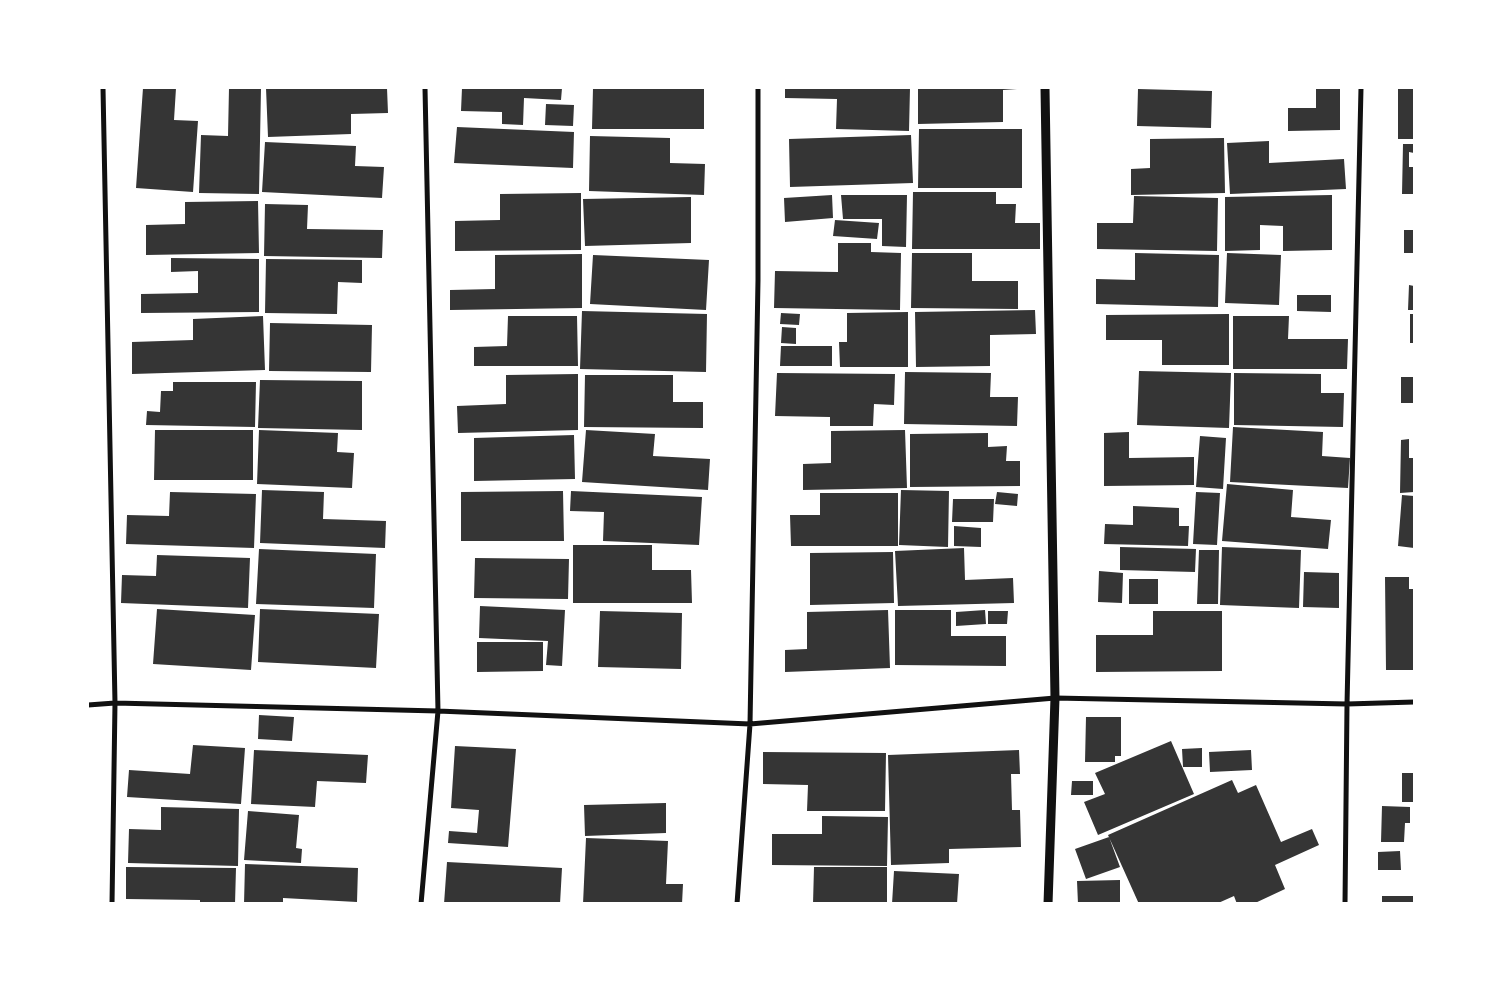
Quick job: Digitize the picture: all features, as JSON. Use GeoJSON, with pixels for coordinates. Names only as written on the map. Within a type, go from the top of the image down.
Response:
{"type":"FeatureCollection","features":[{"type":"Feature","properties":{"kind":"street"},"geometry":{"type":"LineString","coordinates":[[102,88],[115,703],[112,904]]}},
{"type":"Feature","properties":{"kind":"street"},"geometry":{"type":"LineString","coordinates":[[421,904],[438,711],[425,88]]}},
{"type":"Feature","properties":{"kind":"street"},"geometry":{"type":"LineString","coordinates":[[737,904],[750,724],[758,280],[758,88]]}},
{"type":"Feature","properties":{"kind":"street"},"geometry":{"type":"LineString","coordinates":[[1045,88],[1055,698],[1048,904]]}},
{"type":"Feature","properties":{"kind":"street"},"geometry":{"type":"LineString","coordinates":[[1345,904],[1347,704],[1361,88]]}},
{"type":"Feature","properties":{"kind":"street"},"geometry":{"type":"LineString","coordinates":[[88,705],[115,703],[438,711],[750,724],[1055,698],[1347,704],[1414,702]]}},
{"type":"Feature","properties":{"kind":"building"},"geometry":{"type":"Polygon","coordinates":[[[143,88],[176,88],[174,120],[198,121],[193,192],[136,188],[143,88]]]}},
{"type":"Feature","properties":{"kind":"building"},"geometry":{"type":"Polygon","coordinates":[[[229,88],[261,88],[259,194],[199,193],[201,135],[228,136],[229,88]]]}},
{"type":"Feature","properties":{"kind":"building"},"geometry":{"type":"Polygon","coordinates":[[[266,88],[387,88],[388,113],[351,114],[351,134],[268,137],[266,88]]]}},
{"type":"Feature","properties":{"kind":"building"},"geometry":{"type":"Polygon","coordinates":[[[462,88],[562,88],[561,100],[524,98],[523,125],[502,124],[502,112],[461,111],[462,88]]]}},
{"type":"Feature","properties":{"kind":"building"},"geometry":{"type":"Polygon","coordinates":[[[593,88],[704,88],[704,129],[592,129],[593,88]]]}},
{"type":"Feature","properties":{"kind":"building"},"geometry":{"type":"Polygon","coordinates":[[[785,88],[910,88],[909,131],[836,129],[837,99],[785,98],[785,88]]]}},
{"type":"Feature","properties":{"kind":"building"},"geometry":{"type":"Polygon","coordinates":[[[918,88],[1017,89],[1003,90],[1003,122],[918,124],[918,88]]]}},
{"type":"Feature","properties":{"kind":"building"},"geometry":{"type":"Polygon","coordinates":[[[1316,88],[1340,88],[1340,130],[1288,131],[1288,108],[1316,108],[1316,88]]]}},
{"type":"Feature","properties":{"kind":"building"},"geometry":{"type":"Polygon","coordinates":[[[1398,88],[1414,88],[1414,139],[1398,139],[1398,88]]]}},
{"type":"Feature","properties":{"kind":"building"},"geometry":{"type":"Polygon","coordinates":[[[1138,89],[1212,91],[1211,128],[1137,126],[1138,89]]]}},
{"type":"Feature","properties":{"kind":"building"},"geometry":{"type":"Polygon","coordinates":[[[546,104],[574,105],[573,126],[545,125],[546,104]]]}},
{"type":"Feature","properties":{"kind":"building"},"geometry":{"type":"Polygon","coordinates":[[[457,127],[574,132],[573,168],[454,163],[457,127]]]}},
{"type":"Feature","properties":{"kind":"building"},"geometry":{"type":"Polygon","coordinates":[[[919,129],[1022,129],[1022,188],[918,188],[919,129]]]}},
{"type":"Feature","properties":{"kind":"building"},"geometry":{"type":"Polygon","coordinates":[[[911,135],[913,183],[790,187],[789,139],[911,135]]]}},
{"type":"Feature","properties":{"kind":"building"},"geometry":{"type":"Polygon","coordinates":[[[590,136],[670,138],[670,163],[705,164],[704,195],[589,191],[590,136]]]}},
{"type":"Feature","properties":{"kind":"building"},"geometry":{"type":"Polygon","coordinates":[[[1224,138],[1225,193],[1131,195],[1131,169],[1150,168],[1150,139],[1224,138]]]}},
{"type":"Feature","properties":{"kind":"building"},"geometry":{"type":"Polygon","coordinates":[[[1269,141],[1269,163],[1344,159],[1346,189],[1230,194],[1227,143],[1269,141]]]}},
{"type":"Feature","properties":{"kind":"building"},"geometry":{"type":"Polygon","coordinates":[[[265,142],[356,146],[355,166],[384,167],[382,198],[262,192],[265,142]]]}},
{"type":"Feature","properties":{"kind":"building"},"geometry":{"type":"Polygon","coordinates":[[[1403,144],[1414,144],[1414,153],[1409,152],[1409,167],[1414,167],[1414,194],[1402,194],[1403,144]]]}},
{"type":"Feature","properties":{"kind":"building"},"geometry":{"type":"Polygon","coordinates":[[[913,192],[996,192],[996,204],[1016,204],[1015,223],[1040,223],[1040,249],[912,249],[913,192]]]}},
{"type":"Feature","properties":{"kind":"building"},"geometry":{"type":"Polygon","coordinates":[[[581,193],[581,250],[455,251],[455,221],[500,220],[500,194],[581,193]]]}},
{"type":"Feature","properties":{"kind":"building"},"geometry":{"type":"Polygon","coordinates":[[[832,195],[833,218],[785,222],[784,198],[832,195]]]}},
{"type":"Feature","properties":{"kind":"building"},"geometry":{"type":"Polygon","coordinates":[[[841,195],[907,195],[906,247],[882,246],[882,219],[843,219],[841,195]]]}},
{"type":"Feature","properties":{"kind":"building"},"geometry":{"type":"Polygon","coordinates":[[[1332,195],[1332,250],[1283,251],[1283,226],[1260,225],[1260,250],[1225,251],[1225,197],[1332,195]]]}},
{"type":"Feature","properties":{"kind":"building"},"geometry":{"type":"Polygon","coordinates":[[[1134,196],[1218,198],[1217,251],[1097,249],[1097,223],[1133,223],[1134,196]]]}},
{"type":"Feature","properties":{"kind":"building"},"geometry":{"type":"Polygon","coordinates":[[[691,197],[691,243],[585,246],[583,199],[691,197]]]}},
{"type":"Feature","properties":{"kind":"building"},"geometry":{"type":"Polygon","coordinates":[[[258,201],[259,253],[146,255],[146,225],[185,224],[185,202],[258,201]]]}},
{"type":"Feature","properties":{"kind":"building"},"geometry":{"type":"Polygon","coordinates":[[[265,204],[308,205],[307,229],[383,230],[382,258],[264,256],[265,204]]]}},
{"type":"Feature","properties":{"kind":"building"},"geometry":{"type":"Polygon","coordinates":[[[835,220],[879,223],[877,239],[833,236],[835,220]]]}},
{"type":"Feature","properties":{"kind":"building"},"geometry":{"type":"Polygon","coordinates":[[[1404,230],[1414,230],[1414,253],[1404,253],[1404,230]]]}},
{"type":"Feature","properties":{"kind":"building"},"geometry":{"type":"Polygon","coordinates":[[[838,243],[871,243],[871,252],[901,253],[900,310],[774,308],[775,271],[838,272],[838,243]]]}},
{"type":"Feature","properties":{"kind":"building"},"geometry":{"type":"Polygon","coordinates":[[[912,253],[972,253],[972,281],[1018,281],[1018,309],[911,308],[912,253]]]}},
{"type":"Feature","properties":{"kind":"building"},"geometry":{"type":"Polygon","coordinates":[[[1135,253],[1219,255],[1218,307],[1096,304],[1096,279],[1135,280],[1135,253]]]}},
{"type":"Feature","properties":{"kind":"building"},"geometry":{"type":"Polygon","coordinates":[[[1227,253],[1281,255],[1279,305],[1225,303],[1227,253]]]}},
{"type":"Feature","properties":{"kind":"building"},"geometry":{"type":"Polygon","coordinates":[[[582,254],[582,308],[450,310],[450,290],[495,289],[495,255],[582,254]]]}},
{"type":"Feature","properties":{"kind":"building"},"geometry":{"type":"Polygon","coordinates":[[[593,255],[709,260],[706,310],[590,304],[593,255]]]}},
{"type":"Feature","properties":{"kind":"building"},"geometry":{"type":"Polygon","coordinates":[[[171,258],[259,259],[259,312],[141,313],[141,294],[198,293],[198,271],[171,272],[171,258]]]}},
{"type":"Feature","properties":{"kind":"building"},"geometry":{"type":"Polygon","coordinates":[[[266,259],[362,260],[362,283],[338,282],[337,314],[265,313],[266,259]]]}},
{"type":"Feature","properties":{"kind":"building"},"geometry":{"type":"Polygon","coordinates":[[[1409,285],[1414,286],[1414,310],[1408,310],[1409,285]]]}},
{"type":"Feature","properties":{"kind":"building"},"geometry":{"type":"Polygon","coordinates":[[[1297,295],[1331,295],[1331,312],[1297,311],[1297,295]]]}},
{"type":"Feature","properties":{"kind":"building"},"geometry":{"type":"Polygon","coordinates":[[[1035,310],[1036,334],[990,335],[990,366],[916,367],[915,312],[1035,310]]]}},
{"type":"Feature","properties":{"kind":"building"},"geometry":{"type":"Polygon","coordinates":[[[582,311],[707,314],[706,372],[580,369],[582,311]]]}},
{"type":"Feature","properties":{"kind":"building"},"geometry":{"type":"Polygon","coordinates":[[[908,312],[908,367],[840,367],[839,342],[847,342],[847,313],[908,312]]]}},
{"type":"Feature","properties":{"kind":"building"},"geometry":{"type":"Polygon","coordinates":[[[781,313],[800,314],[799,325],[780,324],[781,313]]]}},
{"type":"Feature","properties":{"kind":"building"},"geometry":{"type":"Polygon","coordinates":[[[1229,314],[1229,365],[1162,365],[1162,340],[1106,340],[1106,315],[1229,314]]]}},
{"type":"Feature","properties":{"kind":"building"},"geometry":{"type":"Polygon","coordinates":[[[1410,314],[1414,314],[1414,343],[1410,343],[1410,314]]]}},
{"type":"Feature","properties":{"kind":"building"},"geometry":{"type":"Polygon","coordinates":[[[263,316],[265,370],[132,374],[132,342],[193,340],[193,319],[263,316]]]}},
{"type":"Feature","properties":{"kind":"building"},"geometry":{"type":"Polygon","coordinates":[[[508,316],[577,316],[578,366],[474,366],[474,347],[507,346],[508,316]]]}},
{"type":"Feature","properties":{"kind":"building"},"geometry":{"type":"Polygon","coordinates":[[[1233,316],[1289,316],[1288,339],[1348,339],[1347,369],[1233,369],[1233,316]]]}},
{"type":"Feature","properties":{"kind":"building"},"geometry":{"type":"Polygon","coordinates":[[[270,323],[372,325],[371,372],[269,371],[270,323]]]}},
{"type":"Feature","properties":{"kind":"building"},"geometry":{"type":"Polygon","coordinates":[[[782,327],[796,328],[796,344],[781,343],[782,327]]]}},
{"type":"Feature","properties":{"kind":"building"},"geometry":{"type":"Polygon","coordinates":[[[781,346],[832,346],[832,366],[780,366],[781,346]]]}},
{"type":"Feature","properties":{"kind":"building"},"geometry":{"type":"Polygon","coordinates":[[[1139,371],[1231,373],[1229,428],[1137,425],[1139,371]]]}},
{"type":"Feature","properties":{"kind":"building"},"geometry":{"type":"Polygon","coordinates":[[[905,372],[991,373],[990,397],[1018,397],[1017,426],[904,424],[905,372]]]}},
{"type":"Feature","properties":{"kind":"building"},"geometry":{"type":"Polygon","coordinates":[[[777,373],[895,374],[894,405],[874,404],[873,426],[830,426],[830,417],[775,416],[777,373]]]}},
{"type":"Feature","properties":{"kind":"building"},"geometry":{"type":"Polygon","coordinates":[[[1234,373],[1321,374],[1321,393],[1344,393],[1343,427],[1234,425],[1234,373]]]}},
{"type":"Feature","properties":{"kind":"building"},"geometry":{"type":"Polygon","coordinates":[[[578,374],[578,430],[458,433],[457,406],[506,404],[506,375],[578,374]]]}},
{"type":"Feature","properties":{"kind":"building"},"geometry":{"type":"Polygon","coordinates":[[[585,375],[673,375],[673,402],[703,402],[703,428],[584,427],[585,375]]]}},
{"type":"Feature","properties":{"kind":"building"},"geometry":{"type":"Polygon","coordinates":[[[1401,377],[1414,377],[1414,403],[1401,403],[1401,377]]]}},
{"type":"Feature","properties":{"kind":"building"},"geometry":{"type":"Polygon","coordinates":[[[260,380],[362,381],[362,430],[258,428],[260,380]]]}},
{"type":"Feature","properties":{"kind":"building"},"geometry":{"type":"Polygon","coordinates":[[[173,382],[256,382],[255,427],[146,425],[147,411],[160,412],[161,391],[173,391],[173,382]]]}},
{"type":"Feature","properties":{"kind":"building"},"geometry":{"type":"Polygon","coordinates":[[[1233,427],[1323,432],[1322,456],[1350,458],[1348,488],[1230,482],[1233,427]]]}},
{"type":"Feature","properties":{"kind":"building"},"geometry":{"type":"Polygon","coordinates":[[[155,430],[253,430],[253,480],[154,480],[155,430]]]}},
{"type":"Feature","properties":{"kind":"building"},"geometry":{"type":"Polygon","coordinates":[[[259,430],[338,433],[337,452],[354,453],[352,488],[257,484],[259,430]]]}},
{"type":"Feature","properties":{"kind":"building"},"geometry":{"type":"Polygon","coordinates":[[[586,430],[655,434],[653,456],[710,459],[708,490],[582,482],[586,430]]]}},
{"type":"Feature","properties":{"kind":"building"},"geometry":{"type":"Polygon","coordinates":[[[905,430],[907,488],[803,490],[803,464],[831,463],[831,431],[905,430]]]}},
{"type":"Feature","properties":{"kind":"building"},"geometry":{"type":"Polygon","coordinates":[[[1129,432],[1129,458],[1194,457],[1194,485],[1104,486],[1104,433],[1129,432]]]}},
{"type":"Feature","properties":{"kind":"building"},"geometry":{"type":"Polygon","coordinates":[[[988,433],[988,447],[1007,446],[1006,461],[1020,461],[1020,486],[910,487],[910,434],[988,433]]]}},
{"type":"Feature","properties":{"kind":"building"},"geometry":{"type":"Polygon","coordinates":[[[574,435],[575,479],[474,481],[474,438],[574,435]]]}},
{"type":"Feature","properties":{"kind":"building"},"geometry":{"type":"Polygon","coordinates":[[[1200,436],[1226,438],[1223,489],[1196,487],[1200,436]]]}},
{"type":"Feature","properties":{"kind":"building"},"geometry":{"type":"Polygon","coordinates":[[[1409,439],[1409,458],[1414,458],[1414,492],[1400,493],[1401,440],[1409,439]]]}},
{"type":"Feature","properties":{"kind":"building"},"geometry":{"type":"Polygon","coordinates":[[[1227,484],[1293,490],[1291,517],[1331,520],[1328,549],[1222,541],[1227,484]]]}},
{"type":"Feature","properties":{"kind":"building"},"geometry":{"type":"Polygon","coordinates":[[[262,490],[324,492],[323,519],[386,521],[385,548],[260,543],[262,490]]]}},
{"type":"Feature","properties":{"kind":"building"},"geometry":{"type":"Polygon","coordinates":[[[901,490],[949,491],[948,547],[899,545],[901,490]]]}},
{"type":"Feature","properties":{"kind":"building"},"geometry":{"type":"Polygon","coordinates":[[[563,491],[564,541],[461,541],[461,492],[563,491]]]}},
{"type":"Feature","properties":{"kind":"building"},"geometry":{"type":"Polygon","coordinates":[[[571,491],[702,497],[699,545],[603,541],[604,512],[570,511],[571,491]]]}},
{"type":"Feature","properties":{"kind":"building"},"geometry":{"type":"Polygon","coordinates":[[[170,492],[256,494],[254,548],[126,544],[127,515],[169,516],[170,492]]]}},
{"type":"Feature","properties":{"kind":"building"},"geometry":{"type":"Polygon","coordinates":[[[997,492],[1018,494],[1017,506],[995,504],[997,492]]]}},
{"type":"Feature","properties":{"kind":"building"},"geometry":{"type":"Polygon","coordinates":[[[1196,492],[1220,493],[1217,545],[1193,544],[1196,492]]]}},
{"type":"Feature","properties":{"kind":"building"},"geometry":{"type":"Polygon","coordinates":[[[820,493],[898,493],[898,546],[791,546],[790,515],[820,515],[820,493]]]}},
{"type":"Feature","properties":{"kind":"building"},"geometry":{"type":"Polygon","coordinates":[[[1402,495],[1414,496],[1414,548],[1398,546],[1402,495]]]}},
{"type":"Feature","properties":{"kind":"building"},"geometry":{"type":"Polygon","coordinates":[[[953,499],[994,499],[993,522],[952,522],[953,499]]]}},
{"type":"Feature","properties":{"kind":"building"},"geometry":{"type":"Polygon","coordinates":[[[1133,506],[1179,508],[1179,526],[1189,526],[1188,546],[1104,544],[1105,524],[1133,525],[1133,506]]]}},
{"type":"Feature","properties":{"kind":"building"},"geometry":{"type":"Polygon","coordinates":[[[954,526],[981,528],[981,547],[954,546],[954,526]]]}},
{"type":"Feature","properties":{"kind":"building"},"geometry":{"type":"Polygon","coordinates":[[[573,545],[652,545],[652,570],[691,570],[692,603],[573,603],[573,545]]]}},
{"type":"Feature","properties":{"kind":"building"},"geometry":{"type":"Polygon","coordinates":[[[1120,547],[1196,549],[1195,572],[1120,570],[1120,547]]]}},
{"type":"Feature","properties":{"kind":"building"},"geometry":{"type":"Polygon","coordinates":[[[1222,547],[1301,550],[1299,608],[1220,605],[1222,547]]]}},
{"type":"Feature","properties":{"kind":"building"},"geometry":{"type":"Polygon","coordinates":[[[964,548],[965,580],[1013,578],[1014,603],[898,606],[895,551],[964,548]]]}},
{"type":"Feature","properties":{"kind":"building"},"geometry":{"type":"Polygon","coordinates":[[[259,549],[376,554],[374,608],[256,604],[259,549]]]}},
{"type":"Feature","properties":{"kind":"building"},"geometry":{"type":"Polygon","coordinates":[[[1199,550],[1219,550],[1218,604],[1197,604],[1199,550]]]}},
{"type":"Feature","properties":{"kind":"building"},"geometry":{"type":"Polygon","coordinates":[[[893,552],[894,603],[810,605],[810,553],[893,552]]]}},
{"type":"Feature","properties":{"kind":"building"},"geometry":{"type":"Polygon","coordinates":[[[157,555],[250,558],[248,608],[121,603],[122,575],[156,576],[157,555]]]}},
{"type":"Feature","properties":{"kind":"building"},"geometry":{"type":"Polygon","coordinates":[[[475,558],[569,559],[568,599],[474,598],[475,558]]]}},
{"type":"Feature","properties":{"kind":"building"},"geometry":{"type":"Polygon","coordinates":[[[1099,571],[1123,573],[1122,603],[1098,602],[1099,571]]]}},
{"type":"Feature","properties":{"kind":"building"},"geometry":{"type":"Polygon","coordinates":[[[1304,572],[1339,573],[1339,608],[1303,607],[1304,572]]]}},
{"type":"Feature","properties":{"kind":"building"},"geometry":{"type":"Polygon","coordinates":[[[1385,577],[1409,577],[1409,589],[1414,589],[1414,670],[1386,670],[1385,577]]]}},
{"type":"Feature","properties":{"kind":"building"},"geometry":{"type":"Polygon","coordinates":[[[1129,579],[1158,579],[1158,604],[1129,604],[1129,579]]]}},
{"type":"Feature","properties":{"kind":"building"},"geometry":{"type":"Polygon","coordinates":[[[480,606],[565,610],[562,666],[546,665],[548,641],[479,638],[480,606]]]}},
{"type":"Feature","properties":{"kind":"building"},"geometry":{"type":"Polygon","coordinates":[[[157,609],[255,615],[251,670],[153,664],[157,609]]]}},
{"type":"Feature","properties":{"kind":"building"},"geometry":{"type":"Polygon","coordinates":[[[260,609],[379,614],[376,668],[258,662],[260,609]]]}},
{"type":"Feature","properties":{"kind":"building"},"geometry":{"type":"Polygon","coordinates":[[[888,610],[890,668],[785,672],[785,650],[807,649],[807,612],[888,610]]]}},
{"type":"Feature","properties":{"kind":"building"},"geometry":{"type":"Polygon","coordinates":[[[895,610],[951,610],[951,636],[1006,636],[1006,666],[895,665],[895,610]]]}},
{"type":"Feature","properties":{"kind":"building"},"geometry":{"type":"Polygon","coordinates":[[[985,610],[986,624],[956,626],[956,612],[985,610]]]}},
{"type":"Feature","properties":{"kind":"building"},"geometry":{"type":"Polygon","coordinates":[[[600,611],[682,613],[681,669],[598,667],[600,611]]]}},
{"type":"Feature","properties":{"kind":"building"},"geometry":{"type":"Polygon","coordinates":[[[988,611],[1008,611],[1007,624],[988,624],[988,611]]]}},
{"type":"Feature","properties":{"kind":"building"},"geometry":{"type":"Polygon","coordinates":[[[1153,611],[1222,611],[1222,671],[1096,672],[1096,635],[1153,635],[1153,611]]]}},
{"type":"Feature","properties":{"kind":"building"},"geometry":{"type":"Polygon","coordinates":[[[477,642],[543,642],[543,671],[477,672],[477,642]]]}},
{"type":"Feature","properties":{"kind":"building"},"geometry":{"type":"Polygon","coordinates":[[[259,715],[294,717],[292,741],[258,739],[259,715]]]}},
{"type":"Feature","properties":{"kind":"building"},"geometry":{"type":"Polygon","coordinates":[[[1086,717],[1121,717],[1121,756],[1115,756],[1115,762],[1085,762],[1086,717]]]}},
{"type":"Feature","properties":{"kind":"building"},"geometry":{"type":"Polygon","coordinates":[[[1171,741],[1194,794],[1098,835],[1084,802],[1105,794],[1095,773],[1171,741]]]}},
{"type":"Feature","properties":{"kind":"building"},"geometry":{"type":"Polygon","coordinates":[[[193,745],[245,748],[241,804],[127,797],[129,770],[190,774],[193,745]]]}},
{"type":"Feature","properties":{"kind":"building"},"geometry":{"type":"Polygon","coordinates":[[[455,746],[516,749],[508,847],[448,843],[449,831],[477,833],[479,810],[451,808],[455,746]]]}},
{"type":"Feature","properties":{"kind":"building"},"geometry":{"type":"Polygon","coordinates":[[[1202,748],[1202,767],[1183,767],[1182,749],[1202,748]]]}},
{"type":"Feature","properties":{"kind":"building"},"geometry":{"type":"Polygon","coordinates":[[[254,750],[368,755],[366,783],[317,781],[315,807],[251,804],[254,750]]]}},
{"type":"Feature","properties":{"kind":"building"},"geometry":{"type":"Polygon","coordinates":[[[1019,750],[1020,774],[1011,774],[1012,810],[1020,810],[1021,847],[949,849],[949,863],[891,865],[888,755],[1019,750]]]}},
{"type":"Feature","properties":{"kind":"building"},"geometry":{"type":"Polygon","coordinates":[[[1251,750],[1252,770],[1210,772],[1209,752],[1251,750]]]}},
{"type":"Feature","properties":{"kind":"building"},"geometry":{"type":"Polygon","coordinates":[[[763,752],[886,753],[885,811],[807,811],[808,785],[763,784],[763,752]]]}},
{"type":"Feature","properties":{"kind":"building"},"geometry":{"type":"Polygon","coordinates":[[[1402,773],[1414,773],[1414,802],[1402,802],[1402,773]]]}},
{"type":"Feature","properties":{"kind":"building"},"geometry":{"type":"Polygon","coordinates":[[[1232,780],[1238,793],[1256,785],[1281,842],[1312,829],[1319,845],[1275,865],[1285,889],[1253,904],[1237,904],[1234,896],[1216,904],[1139,904],[1108,835],[1232,780]]]}},
{"type":"Feature","properties":{"kind":"building"},"geometry":{"type":"Polygon","coordinates":[[[1072,781],[1093,781],[1093,795],[1071,795],[1072,781]]]}},
{"type":"Feature","properties":{"kind":"building"},"geometry":{"type":"Polygon","coordinates":[[[666,803],[666,833],[585,836],[584,805],[666,803]]]}},
{"type":"Feature","properties":{"kind":"building"},"geometry":{"type":"Polygon","coordinates":[[[1382,806],[1410,807],[1410,823],[1405,823],[1404,842],[1381,842],[1382,806]]]}},
{"type":"Feature","properties":{"kind":"building"},"geometry":{"type":"Polygon","coordinates":[[[161,807],[239,809],[238,866],[128,863],[129,829],[161,830],[161,807]]]}},
{"type":"Feature","properties":{"kind":"building"},"geometry":{"type":"Polygon","coordinates":[[[248,811],[299,815],[296,848],[302,849],[301,863],[244,860],[248,811]]]}},
{"type":"Feature","properties":{"kind":"building"},"geometry":{"type":"Polygon","coordinates":[[[822,816],[888,817],[887,866],[772,865],[772,834],[822,834],[822,816]]]}},
{"type":"Feature","properties":{"kind":"building"},"geometry":{"type":"Polygon","coordinates":[[[1109,837],[1120,867],[1086,879],[1075,849],[1109,837]]]}},
{"type":"Feature","properties":{"kind":"building"},"geometry":{"type":"Polygon","coordinates":[[[586,838],[668,841],[666,884],[683,884],[682,904],[583,904],[586,838]]]}},
{"type":"Feature","properties":{"kind":"building"},"geometry":{"type":"Polygon","coordinates":[[[1400,851],[1401,870],[1378,870],[1378,852],[1400,851]]]}},
{"type":"Feature","properties":{"kind":"building"},"geometry":{"type":"Polygon","coordinates":[[[447,862],[562,868],[560,904],[444,904],[447,862]]]}},
{"type":"Feature","properties":{"kind":"building"},"geometry":{"type":"Polygon","coordinates":[[[245,864],[358,868],[357,902],[283,898],[283,904],[244,904],[245,864]]]}},
{"type":"Feature","properties":{"kind":"building"},"geometry":{"type":"Polygon","coordinates":[[[126,867],[236,868],[235,904],[200,904],[200,900],[126,899],[126,867]]]}},
{"type":"Feature","properties":{"kind":"building"},"geometry":{"type":"Polygon","coordinates":[[[814,867],[887,867],[887,904],[813,904],[814,867]]]}},
{"type":"Feature","properties":{"kind":"building"},"geometry":{"type":"Polygon","coordinates":[[[894,871],[959,874],[957,904],[892,904],[894,871]]]}},
{"type":"Feature","properties":{"kind":"building"},"geometry":{"type":"Polygon","coordinates":[[[1120,880],[1120,904],[1078,904],[1077,881],[1120,880]]]}},
{"type":"Feature","properties":{"kind":"building"},"geometry":{"type":"Polygon","coordinates":[[[1382,896],[1414,896],[1414,904],[1382,904],[1382,896]]]}}]}
